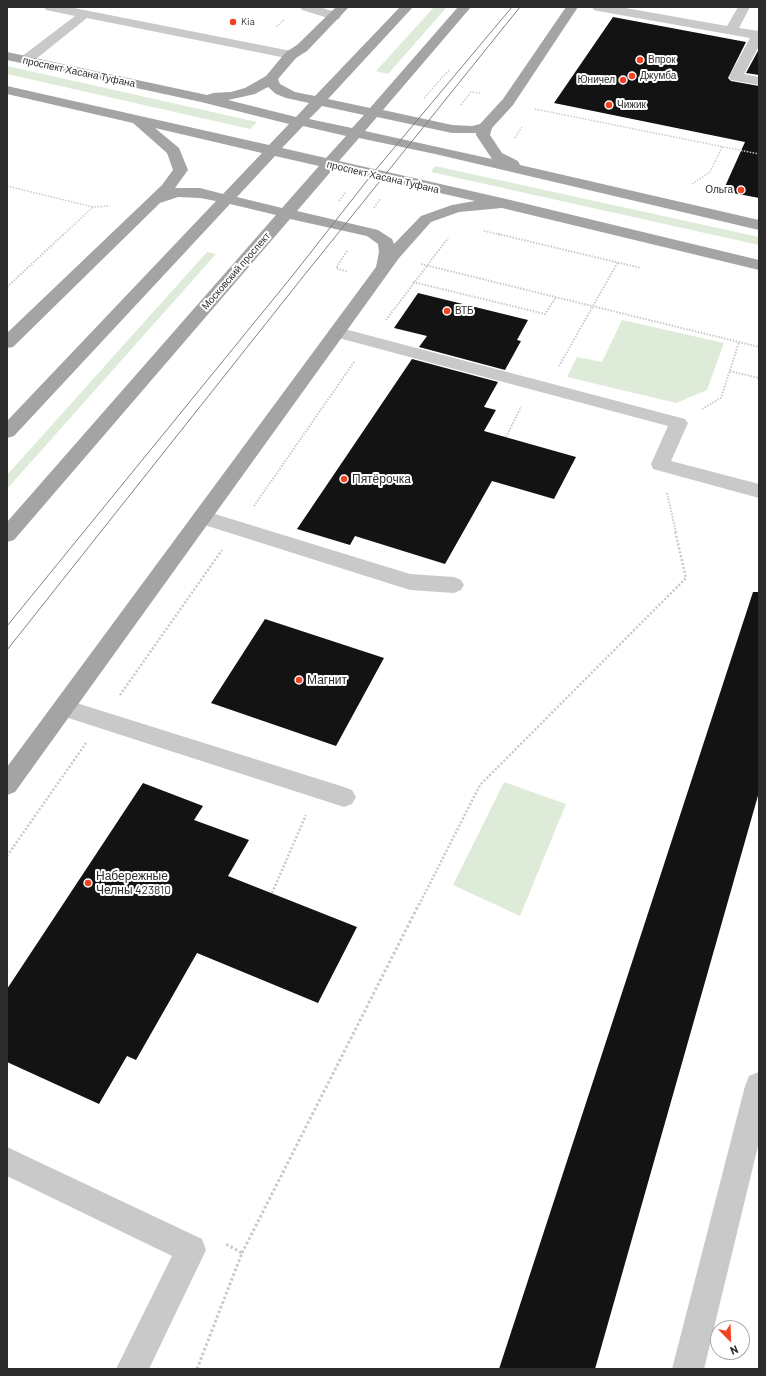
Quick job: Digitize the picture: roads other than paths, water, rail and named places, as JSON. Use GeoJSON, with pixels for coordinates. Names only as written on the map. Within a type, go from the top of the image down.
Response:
{"type":"FeatureCollection","features":[{"type":"Feature","properties":{"kind":"main road"},"geometry":{"type":"LineString","coordinates":[[7,432],[407,7]]}},
{"type":"Feature","properties":{"kind":"main road","name":"Московский проспект"},"geometry":{"type":"LineString","coordinates":[[7,535],[465,7]]}},
{"type":"Feature","properties":{"kind":"main road"},"geometry":{"type":"LineString","coordinates":[[527,171],[497,156],[483,135],[486,127],[508,102],[572,7]]}},
{"type":"Feature","properties":{"kind":"main road"},"geometry":{"type":"LineString","coordinates":[[202,98],[232,96],[250,90],[271,79],[291,55],[302,48],[339,12]]}},
{"type":"Feature","properties":{"kind":"main road","name":"проспект Хасана Туфана"},"geometry":{"type":"LineString","coordinates":[[7,56],[202,98],[273,116],[435,150],[759,225]]}},
{"type":"Feature","properties":{"kind":"main road"},"geometry":{"type":"LineString","coordinates":[[271,79],[274,86],[281,91],[292,95],[452,129],[472,130],[486,127]]}},
{"type":"Feature","properties":{"kind":"main road","name":"проспект Хасана Туфана"},"geometry":{"type":"LineString","coordinates":[[7,90],[502,203],[759,265]]}},
{"type":"Feature","properties":{"kind":"main road"},"geometry":{"type":"LineString","coordinates":[[7,343],[167,188],[181,170],[174,151],[137,120]]}},
{"type":"Feature","properties":{"kind":"main road"},"geometry":{"type":"LineString","coordinates":[[151,203],[176,192],[200,193],[372,233],[386,242],[387,252],[384,266]]}},
{"type":"Feature","properties":{"kind":"main road"},"geometry":{"type":"LineString","coordinates":[[7,785],[384,266],[426,219],[458,208],[502,203]]}},
{"type":"Feature","properties":{"kind":"lane"},"geometry":{"type":"LineString","coordinates":[[50,7],[291,55]]}},
{"type":"Feature","properties":{"kind":"lane"},"geometry":{"type":"LineString","coordinates":[[306,7],[339,12]]}},
{"type":"Feature","properties":{"kind":"lane"},"geometry":{"type":"LineString","coordinates":[[598,7],[736,34],[758,35],[736,67],[736,77],[759,81]]}},
{"type":"Feature","properties":{"kind":"lane"},"geometry":{"type":"LineString","coordinates":[[736,34],[744,7]]}},
{"type":"Feature","properties":{"kind":"lane"},"geometry":{"type":"LineString","coordinates":[[120,22],[131,13]]}},
{"type":"Feature","properties":{"kind":"lane"},"geometry":{"type":"LineString","coordinates":[[26,60],[85,14]]}},
{"type":"Feature","properties":{"kind":"lane"},"geometry":{"type":"LineString","coordinates":[[337,332],[679,423],[660,464],[747,490]]}},
{"type":"Feature","properties":{"kind":"lane"},"geometry":{"type":"LineString","coordinates":[[202,517],[410,582],[454,585]]}},
{"type":"Feature","properties":{"kind":"lane"},"geometry":{"type":"LineString","coordinates":[[64,708],[344,797]]}},
{"type":"Feature","properties":{"kind":"lane"},"geometry":{"type":"LineString","coordinates":[[688,1369],[759,1086]]}},
{"type":"Feature","properties":{"kind":"lane"},"geometry":{"type":"LineString","coordinates":[[7,1161],[191,1250],[132,1369]]}},
{"type":"Feature","properties":{"kind":"tram line"},"geometry":{"type":"LineString","coordinates":[[7,626],[293,275],[373,173],[512,7]]}},
{"type":"Feature","properties":{"kind":"tram line"},"geometry":{"type":"LineString","coordinates":[[7,650],[302,278],[520,7]]}},
{"type":"Feature","properties":{"kind":"place","name":"Kia"},"geometry":{"type":"Point","coordinates":[233,22]}},
{"type":"Feature","properties":{"kind":"place","name":"Впрок"},"geometry":{"type":"Point","coordinates":[640,60]}},
{"type":"Feature","properties":{"kind":"place","name":"Джумба"},"geometry":{"type":"Point","coordinates":[632,76]}},
{"type":"Feature","properties":{"kind":"place","name":"Юничел"},"geometry":{"type":"Point","coordinates":[623,80]}},
{"type":"Feature","properties":{"kind":"place","name":"Чижик"},"geometry":{"type":"Point","coordinates":[609,105]}},
{"type":"Feature","properties":{"kind":"place","name":"Ольга"},"geometry":{"type":"Point","coordinates":[741,190]}},
{"type":"Feature","properties":{"kind":"place","name":"ВТБ"},"geometry":{"type":"Point","coordinates":[447,311]}},
{"type":"Feature","properties":{"kind":"place","name":"Пятёрочка"},"geometry":{"type":"Point","coordinates":[344,479]}},
{"type":"Feature","properties":{"kind":"place","name":"Магнит"},"geometry":{"type":"Point","coordinates":[299,680]}},
{"type":"Feature","properties":{"kind":"place","name":"Набережные Челны 423810"},"geometry":{"type":"Point","coordinates":[88,883]}}]}
